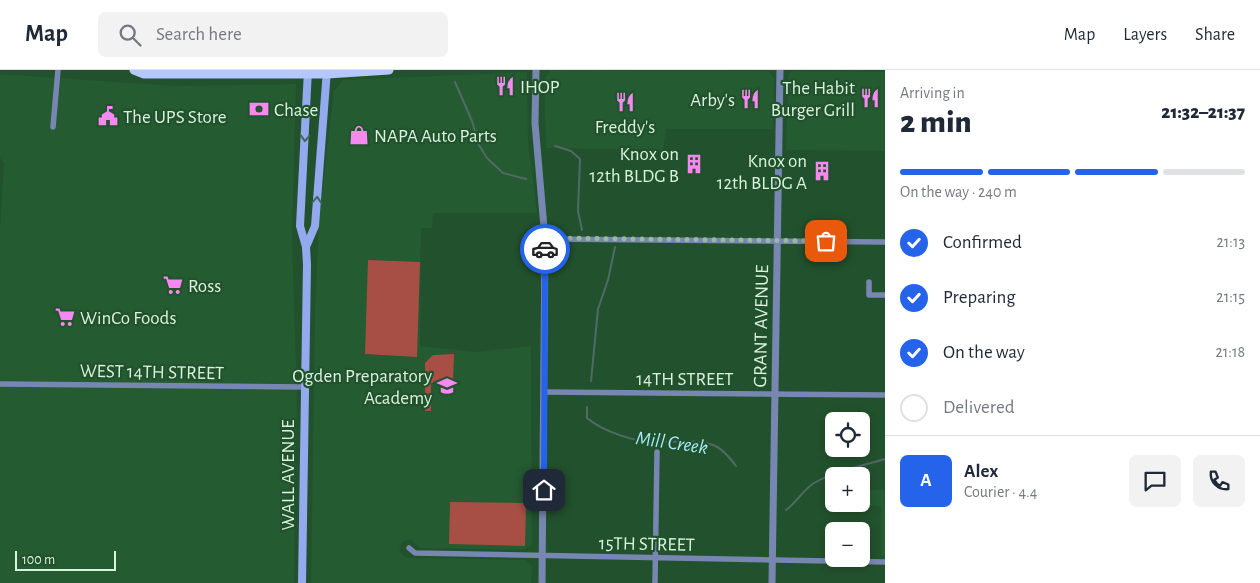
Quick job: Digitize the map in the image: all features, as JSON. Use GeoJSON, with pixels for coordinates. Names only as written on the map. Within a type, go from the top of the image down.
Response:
{"type":"FeatureCollection","features":[{"type":"Feature","properties":{"kind":"main road"},"geometry":{"type":"LineString","coordinates":[[134,70],[144,74],[389,70]]}},
{"type":"Feature","properties":{"kind":"main road","name":"WALL AVENUE"},"geometry":{"type":"LineString","coordinates":[[302,583],[306,247],[300,226],[308,72]]}},
{"type":"Feature","properties":{"kind":"main road","name":"WALL AVENUE"},"geometry":{"type":"LineString","coordinates":[[306,247],[315,226],[327,72]]}},
{"type":"Feature","properties":{"kind":"street"},"geometry":{"type":"LineString","coordinates":[[53,127],[58,70]]}},
{"type":"Feature","properties":{"kind":"street"},"geometry":{"type":"LineString","coordinates":[[536,70],[535,123],[545,238],[542,583]]}},
{"type":"Feature","properties":{"kind":"street","name":"GRANT AVENUE"},"geometry":{"type":"LineString","coordinates":[[772,583],[779,240],[780,70]]}},
{"type":"Feature","properties":{"kind":"street"},"geometry":{"type":"LineString","coordinates":[[545,238],[885,242]]}},
{"type":"Feature","properties":{"kind":"street"},"geometry":{"type":"LineString","coordinates":[[869,282],[869,295],[885,295]]}},
{"type":"Feature","properties":{"kind":"street","name":"WEST 14TH STREET"},"geometry":{"type":"LineString","coordinates":[[0,384],[304,387]]}},
{"type":"Feature","properties":{"kind":"street","name":"14TH STREET"},"geometry":{"type":"LineString","coordinates":[[544,392],[885,395]]}},
{"type":"Feature","properties":{"kind":"street"},"geometry":{"type":"LineString","coordinates":[[655,583],[657,452]]}},
{"type":"Feature","properties":{"kind":"street","name":"15TH STREET"},"geometry":{"type":"LineString","coordinates":[[410,548],[415,553],[885,562]]}},
{"type":"Feature","properties":{"kind":"shaded area"},"geometry":{"type":"Polygon","coordinates":[[[551,70],[769,71],[774,78],[773,129],[666,129],[663,150],[546,148],[544,79],[551,70]]]}},
{"type":"Feature","properties":{"kind":"shaded area"},"geometry":{"type":"Polygon","coordinates":[[[793,71],[885,72],[885,151],[786,150],[788,78],[789,73],[793,71]]]}},
{"type":"Feature","properties":{"kind":"shaded area"},"geometry":{"type":"Polygon","coordinates":[[[527,72],[528,142],[537,213],[433,213],[432,228],[421,228],[420,346],[476,352],[531,346],[532,545],[525,550],[420,548],[411,539],[402,542],[399,549],[402,555],[408,558],[526,560],[532,566],[531,583],[311,583],[315,311],[319,219],[334,91],[343,80],[527,72]]]}},
{"type":"Feature","properties":{"kind":"shaded area"},"geometry":{"type":"Polygon","coordinates":[[[0,74],[176,86],[296,84],[292,239],[297,395],[294,583],[0,583],[0,228],[4,163],[0,158],[0,74]]]}},
{"type":"Feature","properties":{"kind":"shaded area"},"geometry":{"type":"Polygon","coordinates":[[[368,260],[420,262],[417,357],[365,354],[368,260]]]}},
{"type":"Feature","properties":{"kind":"shaded area"},"geometry":{"type":"Polygon","coordinates":[[[454,354],[453,382],[431,383],[431,411],[425,411],[425,363],[433,355],[454,354]]]}},
{"type":"Feature","properties":{"kind":"shaded area"},"geometry":{"type":"Polygon","coordinates":[[[870,490],[885,490],[885,556],[881,556],[881,506],[870,506],[870,490]]]}},
{"type":"Feature","properties":{"kind":"shaded area"},"geometry":{"type":"Polygon","coordinates":[[[450,502],[526,503],[525,546],[449,544],[450,502]]]}},
{"type":"Feature","properties":{"kind":"waterway","name":"Mill Creek"},"geometry":{"type":"LineString","coordinates":[[455,82],[472,121],[479,145],[487,158],[503,173],[526,179]]}},
{"type":"Feature","properties":{"kind":"waterway","name":"Mill Creek"},"geometry":{"type":"LineString","coordinates":[[555,146],[571,151],[580,159],[578,211],[582,230]]}},
{"type":"Feature","properties":{"kind":"waterway","name":"Mill Creek"},"geometry":{"type":"LineString","coordinates":[[591,381],[598,309],[608,280],[615,247]]}},
{"type":"Feature","properties":{"kind":"waterway","name":"Mill Creek"},"geometry":{"type":"LineString","coordinates":[[587,407],[587,418],[611,432],[641,441],[706,443],[720,448],[736,466]]}},
{"type":"Feature","properties":{"kind":"waterway","name":"Mill Creek"},"geometry":{"type":"LineString","coordinates":[[786,510],[814,483],[840,472],[885,459]]}},
{"type":"Feature","properties":{"kind":"way so far"},"geometry":{"type":"LineString","coordinates":[[545,249],[545,238],[826,241]]}},
{"type":"Feature","properties":{"kind":"place","name":"IHOP"},"geometry":{"type":"Point","coordinates":[505,86]}},
{"type":"Feature","properties":{"kind":"place","name":"The Habit Burger Grill"},"geometry":{"type":"Point","coordinates":[870,98]}},
{"type":"Feature","properties":{"kind":"place","name":"Arby's"},"geometry":{"type":"Point","coordinates":[750,99]}},
{"type":"Feature","properties":{"kind":"place","name":"Freddy's"},"geometry":{"type":"Point","coordinates":[625,102]}},
{"type":"Feature","properties":{"kind":"place","name":"Chase"},"geometry":{"type":"Point","coordinates":[259,109]}},
{"type":"Feature","properties":{"kind":"place","name":"The UPS Store"},"geometry":{"type":"Point","coordinates":[108,116]}},
{"type":"Feature","properties":{"kind":"place","name":"NAPA Auto Parts"},"geometry":{"type":"Point","coordinates":[359,135]}},
{"type":"Feature","properties":{"kind":"place","name":"Knox on 12th BLDG B"},"geometry":{"type":"Point","coordinates":[694,164]}},
{"type":"Feature","properties":{"kind":"place","name":"Knox on 12th BLDG A"},"geometry":{"type":"Point","coordinates":[822,171]}},
{"type":"Feature","properties":{"kind":"place","name":"Ross"},"geometry":{"type":"Point","coordinates":[173,285]}},
{"type":"Feature","properties":{"kind":"place","name":"WinCo Foods"},"geometry":{"type":"Point","coordinates":[65,317]}},
{"type":"Feature","properties":{"kind":"place","name":"Ogden Preparatory Academy"},"geometry":{"type":"Point","coordinates":[447,386]}},
{"type":"Feature","properties":{"kind":"route"},"geometry":{"type":"LineString","coordinates":[[544,490],[545,249]]}}]}
